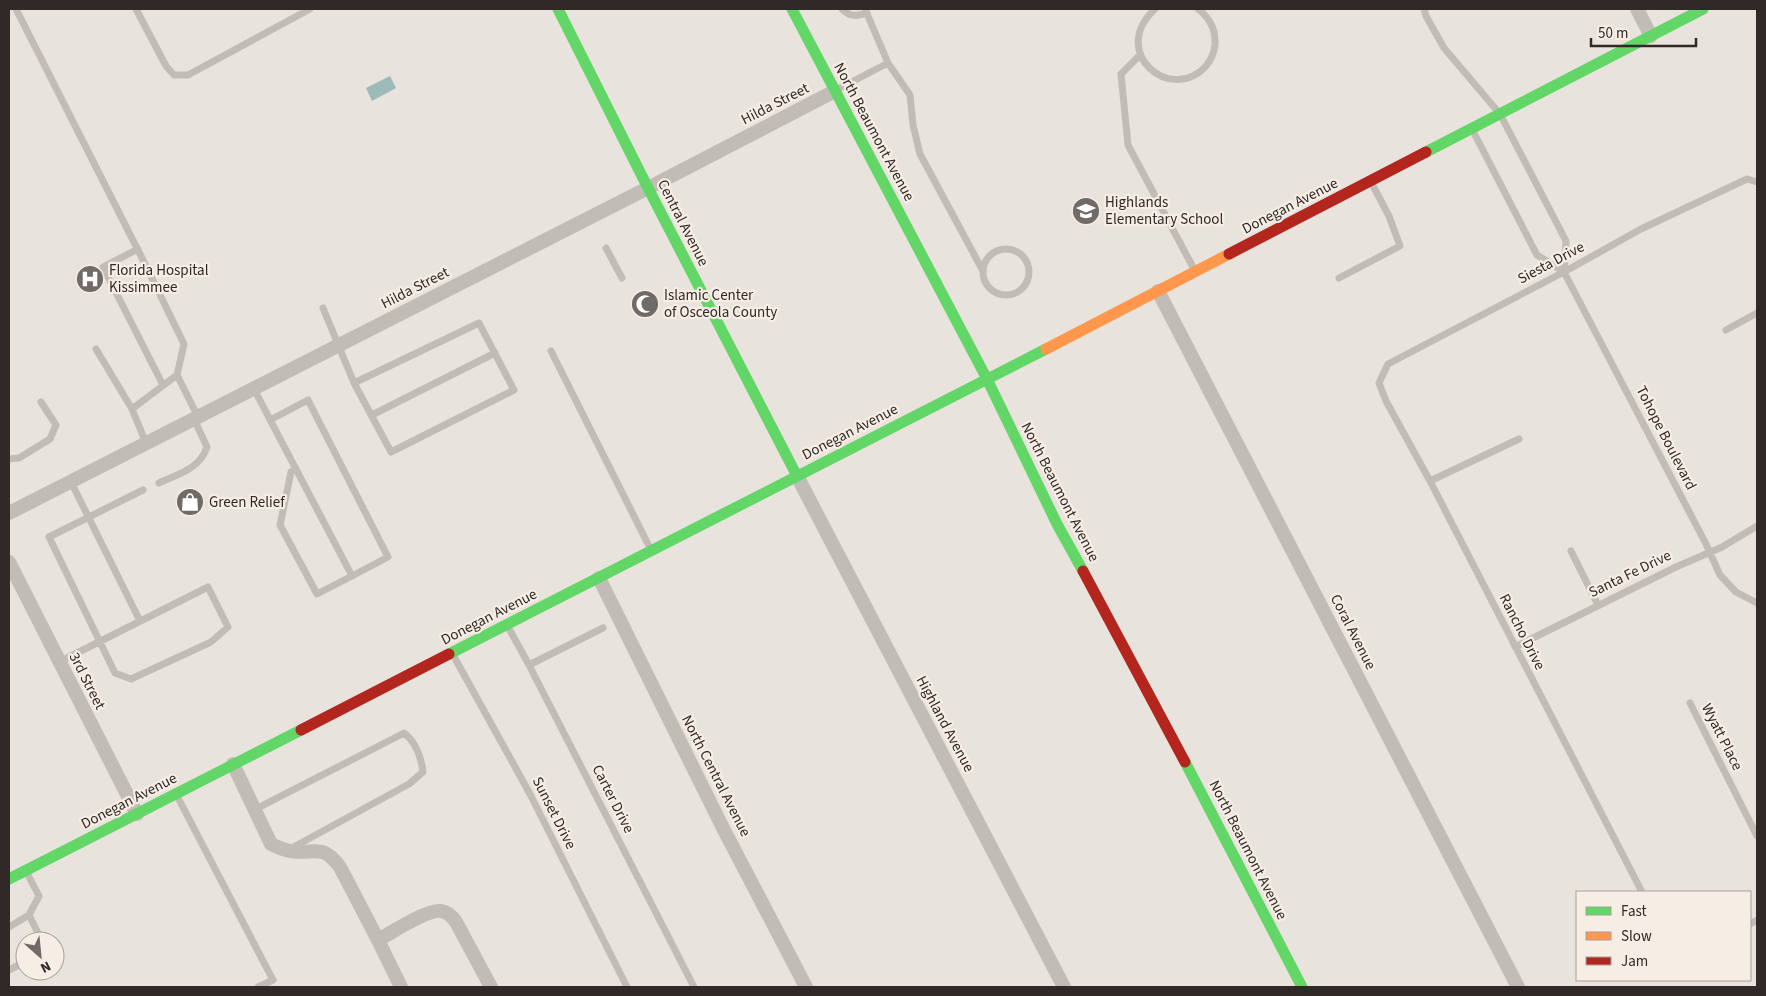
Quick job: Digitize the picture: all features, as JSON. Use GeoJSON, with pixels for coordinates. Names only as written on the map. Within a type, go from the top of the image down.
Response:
{"type":"FeatureCollection","features":[{"type":"Feature","properties":{"kind":"street","name":"Central Avenue"},"geometry":{"type":"LineString","coordinates":[[558,9],[797,476]]}},
{"type":"Feature","properties":{"kind":"street","name":"North Beaumont Avenue"},"geometry":{"type":"LineString","coordinates":[[792,9],[987,379],[1057,523],[1158,710],[1302,987]]}},
{"type":"Feature","properties":{"kind":"street"},"geometry":{"type":"LineString","coordinates":[[1637,9],[1651,36]]}},
{"type":"Feature","properties":{"kind":"street","name":"Donegan Avenue"},"geometry":{"type":"LineString","coordinates":[[9,879],[987,379],[1703,9]]}},
{"type":"Feature","properties":{"kind":"street","name":"Hilda Street"},"geometry":{"type":"LineString","coordinates":[[9,513],[835,91]]}},
{"type":"Feature","properties":{"kind":"street","name":"Coral Avenue"},"geometry":{"type":"LineString","coordinates":[[1158,291],[1518,987]]}},
{"type":"Feature","properties":{"kind":"street","name":"Highland Avenue"},"geometry":{"type":"LineString","coordinates":[[797,476],[1064,987]]}},
{"type":"Feature","properties":{"kind":"street","name":"3rd Street"},"geometry":{"type":"LineString","coordinates":[[9,562],[137,814]]}},
{"type":"Feature","properties":{"kind":"street","name":"North Central Avenue"},"geometry":{"type":"LineString","coordinates":[[599,578],[723,828],[806,987]]}},
{"type":"Feature","properties":{"kind":"street"},"geometry":{"type":"LineString","coordinates":[[232,764],[271,844],[288,851],[323,851],[332,857],[340,867],[401,987]]}},
{"type":"Feature","properties":{"kind":"street"},"geometry":{"type":"LineString","coordinates":[[378,940],[416,918],[435,911],[450,914],[491,987]]}},
{"type":"Feature","properties":{"kind":"lane"},"geometry":{"type":"LineString","coordinates":[[16,9],[184,344],[177,375],[207,447],[202,460],[197,464],[159,483]]}},
{"type":"Feature","properties":{"kind":"lane"},"geometry":{"type":"LineString","coordinates":[[136,9],[166,66],[174,75],[188,75],[310,9]]}},
{"type":"Feature","properties":{"kind":"lane"},"geometry":{"type":"LineString","coordinates":[[842,9],[847,14],[853,16],[866,11],[888,63],[910,95],[913,125],[920,154],[992,290],[1005,295],[1012,294],[1024,286],[1028,280],[1029,272],[1028,264],[1024,257],[1010,249],[1002,249],[995,252],[989,257],[983,271]]}},
{"type":"Feature","properties":{"kind":"lane"},"geometry":{"type":"LineString","coordinates":[[1155,9],[1146,17],[1140,29],[1138,42],[1140,55],[1146,65],[1156,74],[1167,78],[1179,79],[1191,76],[1202,70],[1210,61],[1214,50],[1216,38],[1212,25],[1205,14],[1198,9]]}},
{"type":"Feature","properties":{"kind":"lane"},"geometry":{"type":"LineString","coordinates":[[1424,9],[1444,48],[1500,114],[1566,241],[1564,272],[1537,255],[1472,128]]}},
{"type":"Feature","properties":{"kind":"lane"},"geometry":{"type":"LineString","coordinates":[[1140,55],[1121,74],[1128,145],[1195,272]]}},
{"type":"Feature","properties":{"kind":"lane"},"geometry":{"type":"LineString","coordinates":[[835,91],[888,63]]}},
{"type":"Feature","properties":{"kind":"lane","name":"Siesta Drive"},"geometry":{"type":"LineString","coordinates":[[1379,383],[1388,364],[1564,272],[1641,229],[1747,178],[1757,182]]}},
{"type":"Feature","properties":{"kind":"lane"},"geometry":{"type":"LineString","coordinates":[[1339,278],[1400,246],[1389,216],[1370,181]]}},
{"type":"Feature","properties":{"kind":"lane"},"geometry":{"type":"LineString","coordinates":[[606,248],[622,278]]}},
{"type":"Feature","properties":{"kind":"lane"},"geometry":{"type":"LineString","coordinates":[[138,249],[103,267],[163,385]]}},
{"type":"Feature","properties":{"kind":"lane","name":"Tohope Boulevard"},"geometry":{"type":"LineString","coordinates":[[1564,272],[1706,544],[1720,575],[1736,592],[1757,603]]}},
{"type":"Feature","properties":{"kind":"lane"},"geometry":{"type":"LineString","coordinates":[[323,308],[354,383],[391,452],[514,390],[479,323],[354,383]]}},
{"type":"Feature","properties":{"kind":"lane"},"geometry":{"type":"LineString","coordinates":[[1726,330],[1757,313]]}},
{"type":"Feature","properties":{"kind":"lane"},"geometry":{"type":"LineString","coordinates":[[96,349],[132,409],[146,443]]}},
{"type":"Feature","properties":{"kind":"lane"},"geometry":{"type":"LineString","coordinates":[[551,352],[652,551]]}},
{"type":"Feature","properties":{"kind":"lane"},"geometry":{"type":"LineString","coordinates":[[372,415],[495,353]]}},
{"type":"Feature","properties":{"kind":"lane"},"geometry":{"type":"LineString","coordinates":[[132,409],[177,375]]}},
{"type":"Feature","properties":{"kind":"lane","name":"Rancho Drive"},"geometry":{"type":"LineString","coordinates":[[1379,383],[1386,401],[1430,481],[1641,891]]}},
{"type":"Feature","properties":{"kind":"lane"},"geometry":{"type":"LineString","coordinates":[[254,389],[352,576]]}},
{"type":"Feature","properties":{"kind":"lane"},"geometry":{"type":"LineString","coordinates":[[270,420],[308,400],[388,557],[318,594],[280,525],[291,472],[296,469]]}},
{"type":"Feature","properties":{"kind":"lane"},"geometry":{"type":"LineString","coordinates":[[9,459],[19,458],[50,439],[56,425],[42,402]]}},
{"type":"Feature","properties":{"kind":"lane"},"geometry":{"type":"LineString","coordinates":[[1430,481],[1519,439]]}},
{"type":"Feature","properties":{"kind":"lane"},"geometry":{"type":"LineString","coordinates":[[71,482],[140,621]]}},
{"type":"Feature","properties":{"kind":"lane"},"geometry":{"type":"LineString","coordinates":[[59,662],[99,642],[140,621],[208,587],[228,627],[211,642],[131,680],[116,673],[99,642],[49,537],[143,490]]}},
{"type":"Feature","properties":{"kind":"lane","name":"Santa Fe Drive"},"geometry":{"type":"LineString","coordinates":[[1515,647],[1722,546],[1757,526]]}},
{"type":"Feature","properties":{"kind":"lane"},"geometry":{"type":"LineString","coordinates":[[1571,552],[1598,605]]}},
{"type":"Feature","properties":{"kind":"lane","name":"Carter Drive"},"geometry":{"type":"LineString","coordinates":[[507,625],[694,987]]}},
{"type":"Feature","properties":{"kind":"lane"},"geometry":{"type":"LineString","coordinates":[[529,665],[603,628]]}},
{"type":"Feature","properties":{"kind":"lane","name":"Sunset Drive"},"geometry":{"type":"LineString","coordinates":[[452,653],[530,794],[626,987]]}},
{"type":"Feature","properties":{"kind":"lane","name":"Wyatt Place"},"geometry":{"type":"LineString","coordinates":[[1690,703],[1757,836]]}},
{"type":"Feature","properties":{"kind":"lane"},"geometry":{"type":"LineString","coordinates":[[254,810],[404,733],[412,739],[422,762],[423,772],[409,784],[288,851]]}},
{"type":"Feature","properties":{"kind":"lane"},"geometry":{"type":"LineString","coordinates":[[176,794],[273,980],[258,987]]}},
{"type":"Feature","properties":{"kind":"lane"},"geometry":{"type":"LineString","coordinates":[[9,927],[29,916],[39,896],[26,870]]}},
{"type":"Feature","properties":{"kind":"lane"},"geometry":{"type":"LineString","coordinates":[[29,916],[37,931]]}},
{"type":"Feature","properties":{"kind":"water"},"geometry":{"type":"Polygon","coordinates":[[[390,76],[396,88],[372,101],[366,88],[390,76]]]}},
{"type":"Feature","properties":{"kind":"traffic: fast"},"geometry":{"type":"LineString","coordinates":[[558,9],[797,476]]}},
{"type":"Feature","properties":{"kind":"traffic: fast"},"geometry":{"type":"LineString","coordinates":[[792,9],[987,379],[1057,524],[1083,571]]}},
{"type":"Feature","properties":{"kind":"traffic: fast"},"geometry":{"type":"LineString","coordinates":[[1426,152],[1703,9]]}},
{"type":"Feature","properties":{"kind":"traffic: fast"},"geometry":{"type":"LineString","coordinates":[[449,654],[1046,349]]}},
{"type":"Feature","properties":{"kind":"traffic: fast"},"geometry":{"type":"LineString","coordinates":[[9,879],[301,730]]}},
{"type":"Feature","properties":{"kind":"traffic: fast"},"geometry":{"type":"LineString","coordinates":[[1185,762],[1302,987]]}},
{"type":"Feature","properties":{"kind":"traffic: slow"},"geometry":{"type":"LineString","coordinates":[[1046,349],[1229,254]]}},
{"type":"Feature","properties":{"kind":"traffic: jam"},"geometry":{"type":"LineString","coordinates":[[1229,254],[1426,152]]}},
{"type":"Feature","properties":{"kind":"traffic: jam"},"geometry":{"type":"LineString","coordinates":[[1083,571],[1185,762]]}},
{"type":"Feature","properties":{"kind":"traffic: jam"},"geometry":{"type":"LineString","coordinates":[[301,730],[449,654]]}},
{"type":"Feature","properties":{"kind":"place","name":"Highlands Elementary School"},"geometry":{"type":"Point","coordinates":[1086,211]}},
{"type":"Feature","properties":{"kind":"place","name":"Florida Hospital Kissimmee"},"geometry":{"type":"Point","coordinates":[90,279]}},
{"type":"Feature","properties":{"kind":"place","name":"Islamic Center of Osceola County"},"geometry":{"type":"Point","coordinates":[645,304]}},
{"type":"Feature","properties":{"kind":"place","name":"Green Relief"},"geometry":{"type":"Point","coordinates":[190,502]}}]}
